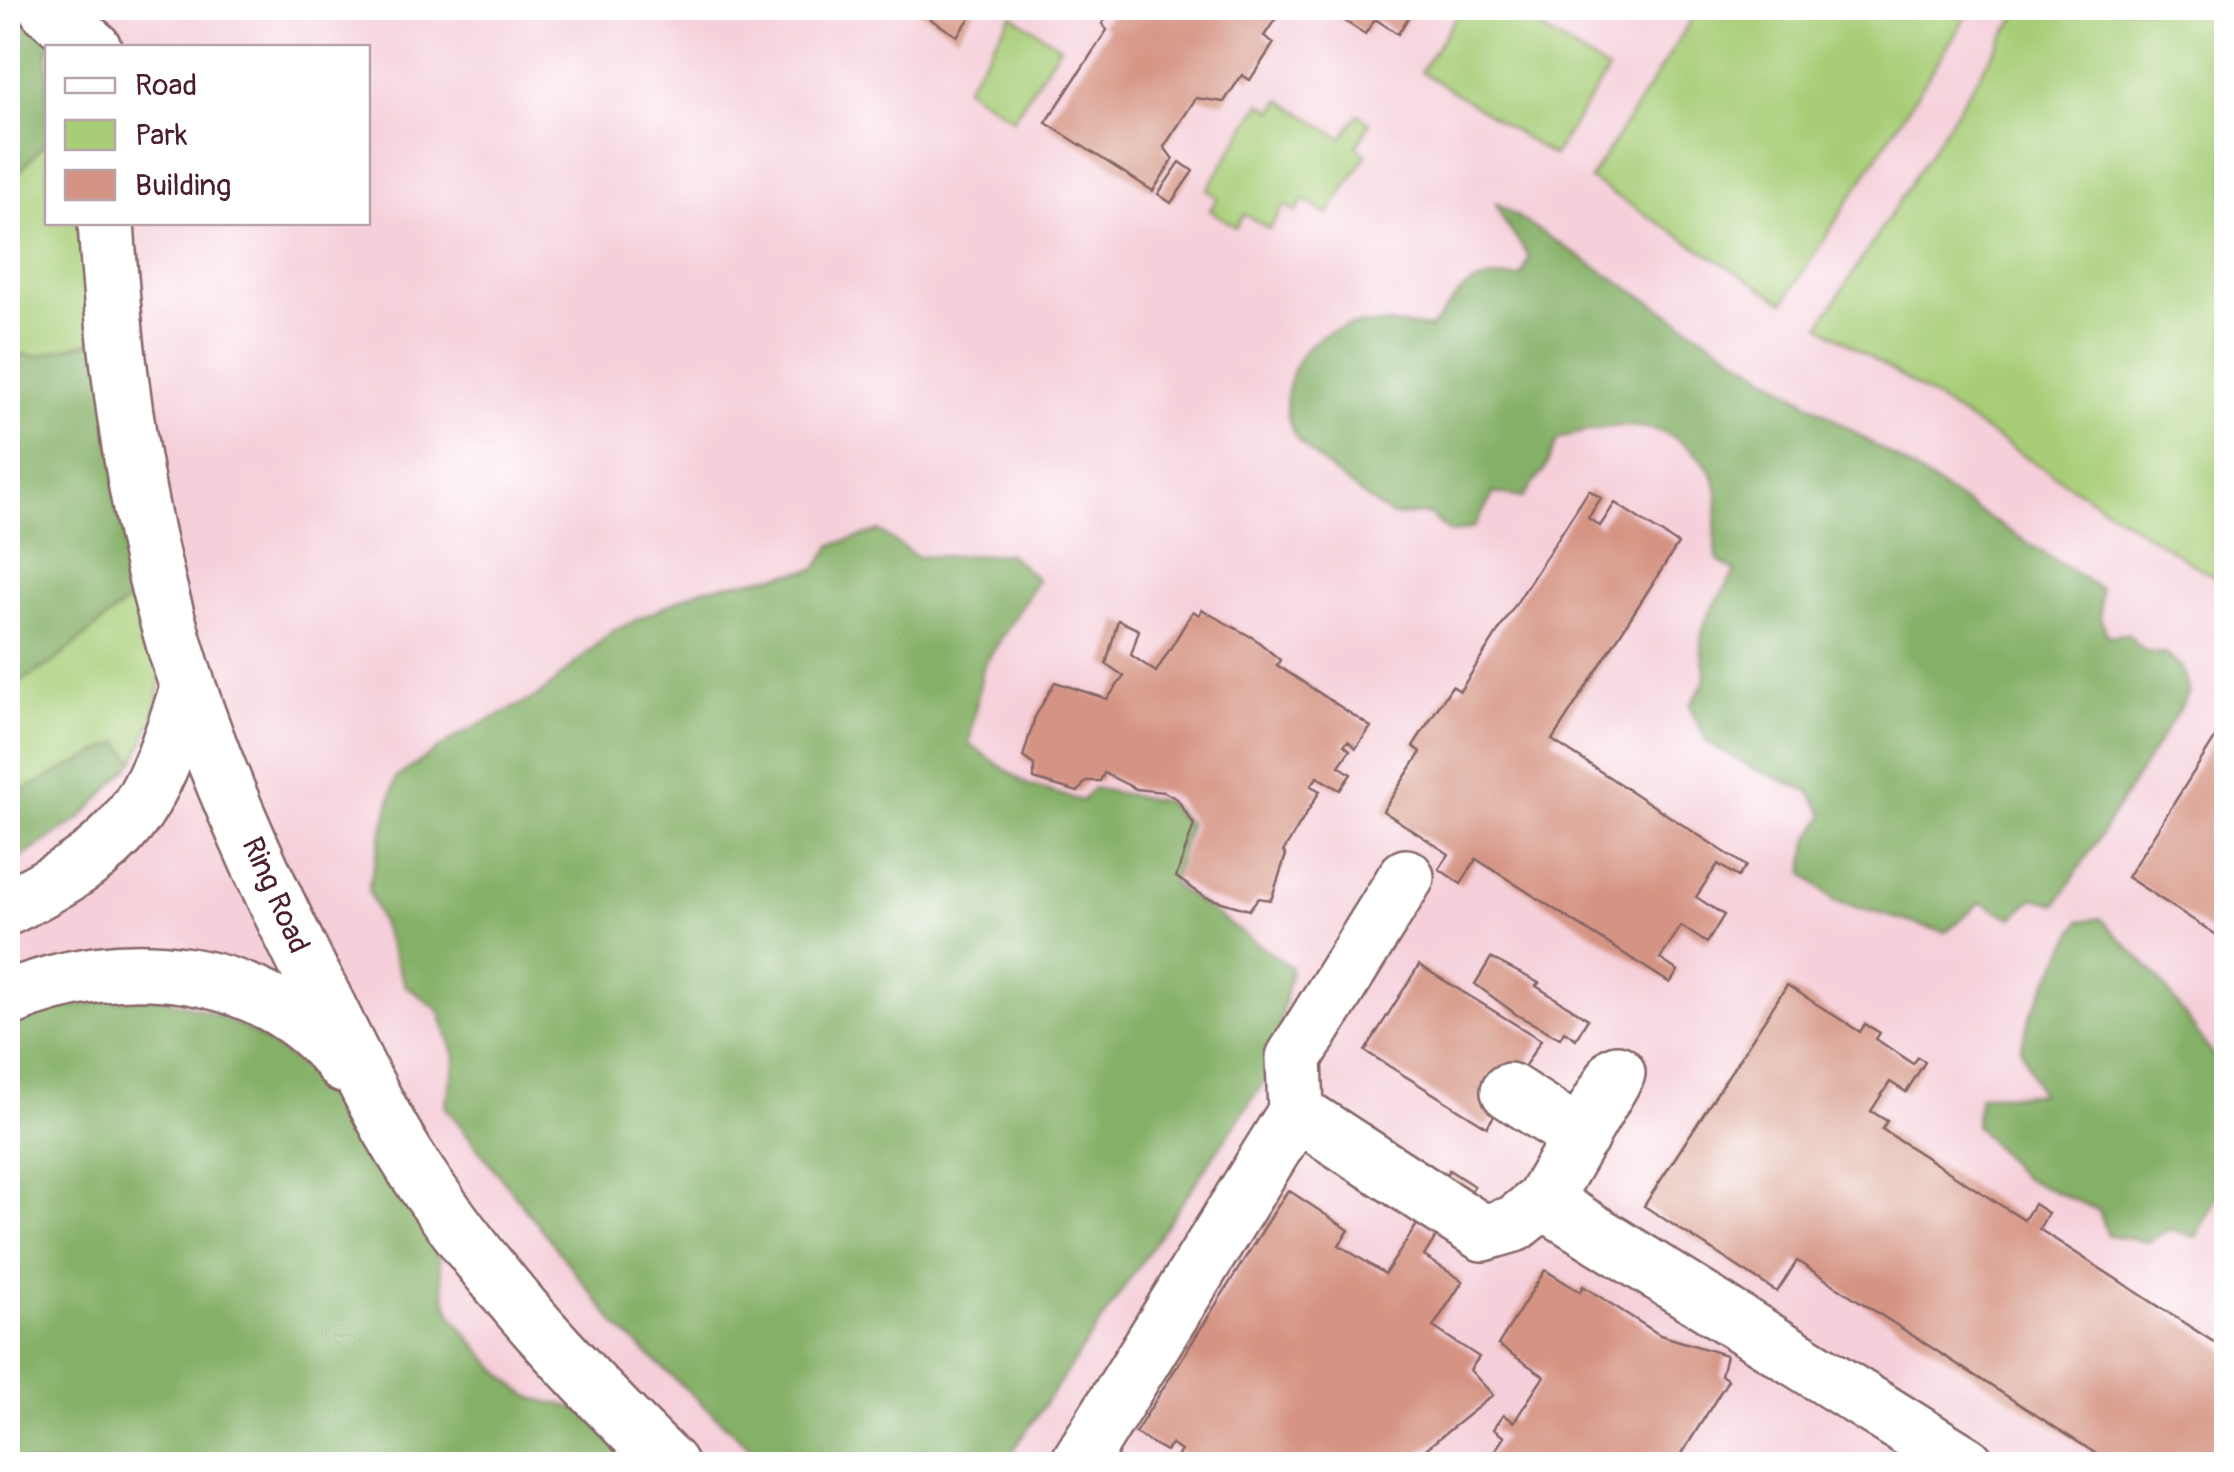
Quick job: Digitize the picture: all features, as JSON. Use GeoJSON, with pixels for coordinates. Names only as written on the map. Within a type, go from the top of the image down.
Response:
{"type":"FeatureCollection","features":[{"type":"Feature","properties":{"kind":"street"},"geometry":{"type":"LineString","coordinates":[[47,8],[89,45]]}},
{"type":"Feature","properties":{"kind":"street"},"geometry":{"type":"LineString","coordinates":[[106,45],[108,8]]}},
{"type":"Feature","properties":{"kind":"street","name":"Ring Road"},"geometry":{"type":"LineString","coordinates":[[106,225],[112,324],[138,492],[188,688],[290,930],[387,1124],[507,1294],[554,1350],[669,1464]]}},
{"type":"Feature","properties":{"kind":"street"},"geometry":{"type":"LineString","coordinates":[[8,907],[81,868],[128,826],[162,771],[188,688]]}},
{"type":"Feature","properties":{"kind":"street"},"geometry":{"type":"LineString","coordinates":[[1078,1464],[1296,1112],[1294,1058],[1406,878]]}},
{"type":"Feature","properties":{"kind":"street"},"geometry":{"type":"LineString","coordinates":[[8,999],[86,974],[122,971],[158,972],[227,985],[259,997],[316,1035],[341,1060],[387,1124]]}},
{"type":"Feature","properties":{"kind":"street"},"geometry":{"type":"LineString","coordinates":[[1296,1112],[1483,1232],[1514,1224],[1543,1201],[1617,1073]]}},
{"type":"Feature","properties":{"kind":"street"},"geometry":{"type":"LineString","coordinates":[[1509,1091],[1581,1137]]}},
{"type":"Feature","properties":{"kind":"street"},"geometry":{"type":"LineString","coordinates":[[1543,1201],[1966,1464]]}},
{"type":"Feature","properties":{"kind":"shaded area"},"geometry":{"type":"Polygon","coordinates":[[[8,8],[2226,8],[2226,1464],[8,1464],[8,8]]]}},
{"type":"Feature","properties":{"kind":"green space"},"geometry":{"type":"Polygon","coordinates":[[[8,8],[76,8],[79,45],[45,45],[45,143],[8,184],[8,8]]]}},
{"type":"Feature","properties":{"kind":"green space"},"geometry":{"type":"Polygon","coordinates":[[[1462,8],[1508,8],[1608,71],[1553,156],[1421,71],[1462,8]]]}},
{"type":"Feature","properties":{"kind":"green space"},"geometry":{"type":"Polygon","coordinates":[[[1699,8],[1972,8],[1784,302],[1590,179],[1699,8]]]}},
{"type":"Feature","properties":{"kind":"green space"},"geometry":{"type":"Polygon","coordinates":[[[2022,8],[2226,8],[2226,585],[1820,325],[2022,8]]]}},
{"type":"Feature","properties":{"kind":"green space"},"geometry":{"type":"Polygon","coordinates":[[[1012,15],[1060,46],[1013,119],[965,88],[1012,15]]]}},
{"type":"Feature","properties":{"kind":"green space"},"geometry":{"type":"Polygon","coordinates":[[[1281,100],[1342,138],[1358,114],[1370,123],[1356,147],[1367,154],[1328,215],[1304,200],[1296,212],[1284,205],[1269,229],[1244,214],[1236,227],[1210,210],[1218,198],[1207,190],[1261,103],[1274,111],[1281,100]]]}},
{"type":"Feature","properties":{"kind":"green space"},"geometry":{"type":"Polygon","coordinates":[[[45,143],[45,225],[90,225],[105,338],[34,357],[8,350],[8,184],[45,143]]]}},
{"type":"Feature","properties":{"kind":"green space"},"geometry":{"type":"Polygon","coordinates":[[[1496,203],[2100,589],[2100,618],[2108,636],[2128,634],[2143,649],[2164,653],[2182,667],[2189,693],[2057,904],[2034,898],[2012,918],[1981,902],[1945,932],[1834,901],[1804,873],[1808,841],[1825,815],[1809,791],[1752,768],[1707,742],[1689,706],[1705,676],[1701,646],[1704,626],[1735,571],[1718,561],[1715,481],[1703,461],[1679,441],[1647,428],[1630,426],[1558,439],[1544,470],[1522,498],[1494,493],[1474,527],[1451,533],[1429,514],[1392,516],[1338,476],[1299,440],[1288,419],[1287,393],[1299,359],[1312,343],[1328,333],[1367,324],[1431,328],[1468,287],[1489,279],[1522,277],[1529,258],[1496,203]]]}},
{"type":"Feature","properties":{"kind":"green space"},"geometry":{"type":"Polygon","coordinates":[[[105,338],[146,586],[56,660],[8,689],[8,350],[34,357],[105,338]]]}},
{"type":"Feature","properties":{"kind":"green space"},"geometry":{"type":"Polygon","coordinates":[[[879,531],[917,557],[1009,554],[1038,580],[983,667],[969,744],[1028,785],[1082,801],[1093,788],[1166,802],[1189,824],[1172,884],[1291,967],[1270,1073],[1014,1449],[1017,1464],[768,1464],[618,1327],[445,1106],[456,1059],[439,1010],[405,985],[368,889],[396,778],[459,735],[540,695],[611,632],[702,589],[816,569],[832,545],[879,531]]]}},
{"type":"Feature","properties":{"kind":"green space"},"geometry":{"type":"Polygon","coordinates":[[[146,586],[159,657],[159,694],[134,762],[8,797],[8,689],[56,660],[146,586]]]}},
{"type":"Feature","properties":{"kind":"green space"},"geometry":{"type":"Polygon","coordinates":[[[120,742],[134,762],[81,818],[8,866],[8,797],[120,742]]]}},
{"type":"Feature","properties":{"kind":"green space"},"geometry":{"type":"Polygon","coordinates":[[[2100,918],[2157,976],[2223,1070],[2226,1177],[2196,1237],[2169,1229],[2148,1242],[2108,1235],[2098,1210],[2023,1178],[1975,1125],[1980,1095],[2040,1094],[2021,1048],[2031,1014],[2080,921],[2100,918]]]}},
{"type":"Feature","properties":{"kind":"green space"},"geometry":{"type":"Polygon","coordinates":[[[153,997],[230,1021],[293,1060],[320,1085],[370,1144],[428,1228],[436,1245],[450,1312],[471,1339],[522,1392],[581,1411],[636,1464],[8,1464],[8,1027],[60,1006],[153,997]]]}},
{"type":"Feature","properties":{"kind":"building"},"geometry":{"type":"Polygon","coordinates":[[[913,8],[977,8],[957,36],[913,8]]]}},
{"type":"Feature","properties":{"kind":"building"},"geometry":{"type":"Polygon","coordinates":[[[1113,8],[1283,8],[1264,36],[1274,43],[1250,80],[1242,75],[1224,102],[1196,98],[1164,147],[1173,159],[1153,191],[1046,123],[1107,30],[1102,24],[1113,8]]]}},
{"type":"Feature","properties":{"kind":"building"},"geometry":{"type":"Polygon","coordinates":[[[1324,8],[1405,8],[1402,13],[1408,18],[1398,34],[1375,19],[1365,34],[1324,8]]]}},
{"type":"Feature","properties":{"kind":"building"},"geometry":{"type":"Polygon","coordinates":[[[1180,162],[1193,171],[1171,203],[1158,194],[1180,162]]]}},
{"type":"Feature","properties":{"kind":"building"},"geometry":{"type":"Polygon","coordinates":[[[1589,490],[1601,498],[1588,518],[1600,526],[1615,503],[1678,544],[1552,740],[1746,866],[1738,877],[1718,864],[1696,897],[1724,915],[1707,943],[1681,926],[1660,959],[1678,971],[1670,983],[1476,859],[1461,884],[1439,869],[1449,854],[1383,811],[1421,752],[1413,746],[1452,686],[1460,691],[1589,490]]]}},
{"type":"Feature","properties":{"kind":"building"},"geometry":{"type":"Polygon","coordinates":[[[1202,610],[1255,639],[1280,660],[1277,665],[1371,727],[1356,748],[1348,741],[1344,745],[1350,750],[1339,766],[1351,774],[1340,790],[1317,777],[1311,786],[1320,791],[1283,852],[1286,855],[1271,900],[1258,898],[1249,910],[1205,897],[1176,877],[1194,825],[1177,799],[1164,792],[1136,789],[1104,773],[1100,781],[1086,781],[1078,792],[1034,779],[1034,765],[1023,757],[1035,717],[1055,682],[1107,699],[1124,676],[1106,664],[1118,620],[1139,630],[1131,655],[1156,672],[1193,611],[1199,615],[1202,610]]]}},
{"type":"Feature","properties":{"kind":"building"},"geometry":{"type":"Polygon","coordinates":[[[2226,721],[2226,941],[2127,877],[2226,721]]]}},
{"type":"Feature","properties":{"kind":"building"},"geometry":{"type":"Polygon","coordinates":[[[1491,958],[1539,983],[1536,986],[1588,1019],[1576,1039],[1564,1031],[1560,1038],[1517,1015],[1475,984],[1491,958]]]}},
{"type":"Feature","properties":{"kind":"building"},"geometry":{"type":"Polygon","coordinates":[[[1419,965],[1541,1040],[1487,1127],[1365,1051],[1419,965]]]}},
{"type":"Feature","properties":{"kind":"building"},"geometry":{"type":"Polygon","coordinates":[[[1787,985],[1860,1032],[1865,1024],[1880,1033],[1876,1039],[1913,1064],[1918,1057],[1925,1062],[1906,1092],[1890,1082],[1871,1111],[1887,1121],[1882,1129],[2024,1220],[2034,1204],[2048,1213],[2039,1229],[2226,1350],[2226,1464],[2112,1464],[1797,1261],[1777,1292],[1644,1206],[1787,985]]]}},
{"type":"Feature","properties":{"kind":"building"},"geometry":{"type":"Polygon","coordinates":[[[1449,1170],[1474,1186],[1470,1192],[1445,1176],[1449,1170]]]}},
{"type":"Feature","properties":{"kind":"building"},"geometry":{"type":"Polygon","coordinates":[[[1288,1190],[1349,1230],[1339,1245],[1385,1274],[1418,1223],[1437,1235],[1424,1256],[1463,1281],[1433,1327],[1479,1357],[1470,1370],[1493,1395],[1407,1464],[1208,1464],[1202,1460],[1199,1464],[1172,1464],[1181,1451],[1171,1444],[1166,1451],[1135,1433],[1288,1190]]]}},
{"type":"Feature","properties":{"kind":"building"},"geometry":{"type":"Polygon","coordinates":[[[1545,1270],[1580,1292],[1583,1286],[1660,1335],[1726,1355],[1721,1375],[1728,1380],[1678,1460],[1684,1464],[1486,1464],[1504,1437],[1493,1429],[1503,1415],[1514,1422],[1544,1376],[1498,1345],[1545,1270]]]}}]}
